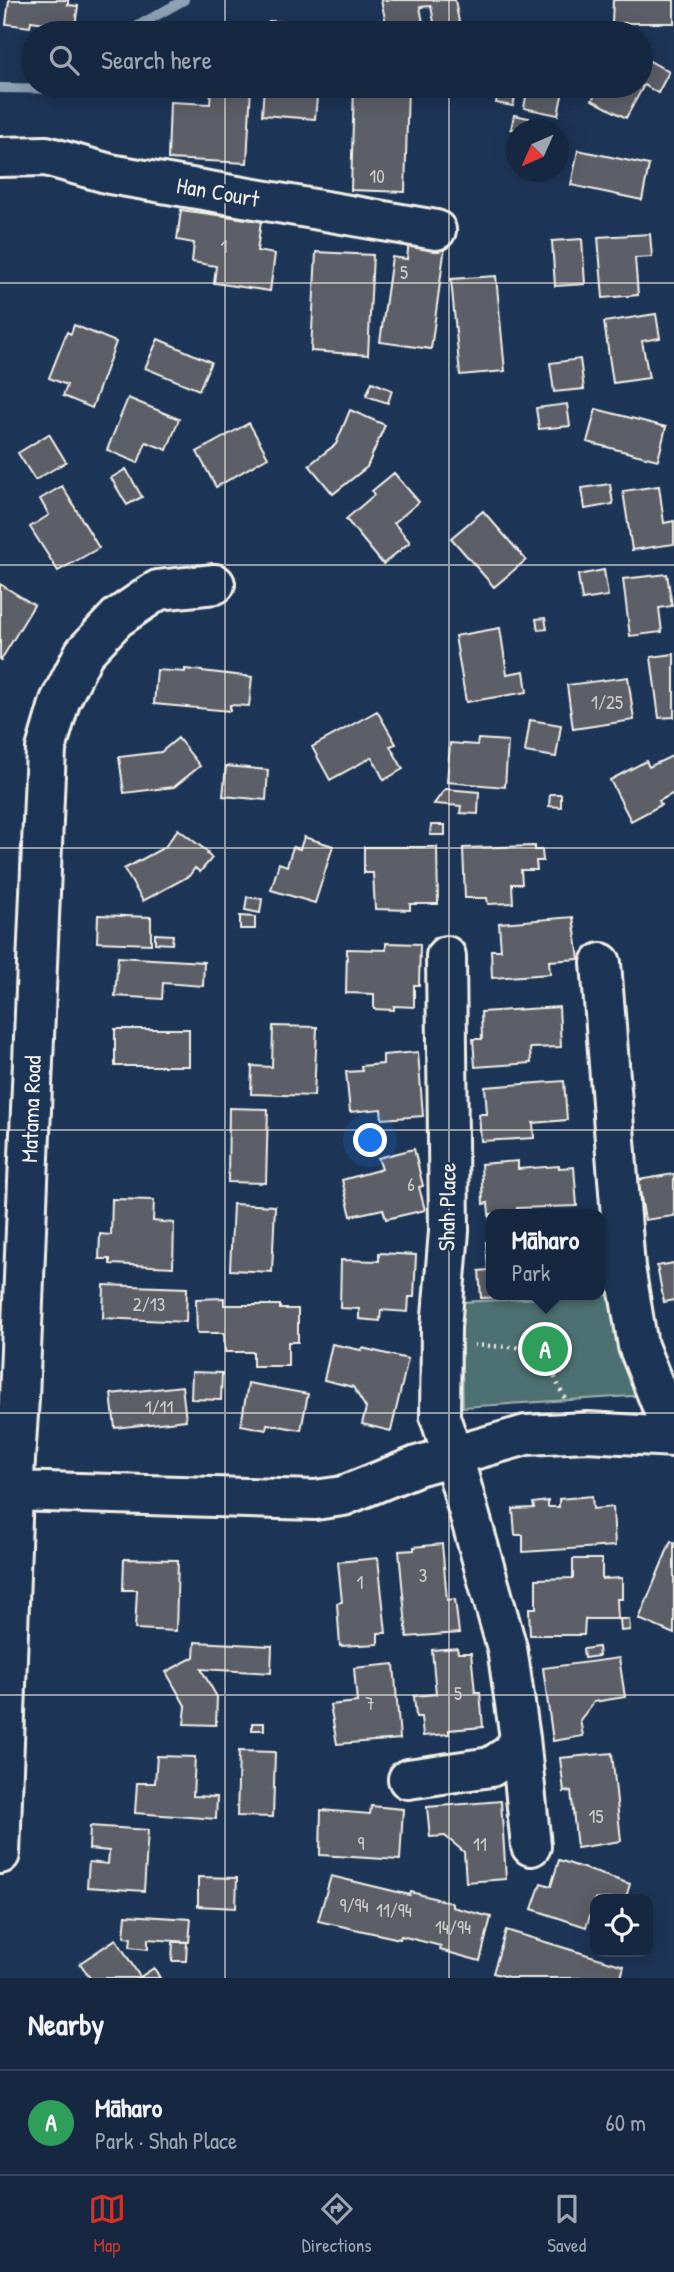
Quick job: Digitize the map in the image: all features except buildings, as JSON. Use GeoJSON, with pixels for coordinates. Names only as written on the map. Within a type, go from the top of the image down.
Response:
{"type":"FeatureCollection","features":[{"type":"Feature","properties":{"kind":"street","name":"Han Court"},"geometry":{"type":"LineString","coordinates":[[0,156],[46,156],[110,174],[436,230]]}},
{"type":"Feature","properties":{"kind":"street","name":"Matama Road"},"geometry":{"type":"LineString","coordinates":[[0,1854],[13,1490],[10,1398],[46,750],[60,701],[84,653],[117,618],[158,590],[215,584]]}},
{"type":"Feature","properties":{"kind":"street","name":"Shah Place"},"geometry":{"type":"LineString","coordinates":[[446,956],[449,1231],[441,1328],[440,1417],[507,1648],[531,1846]]}},
{"type":"Feature","properties":{"kind":"street"},"geometry":{"type":"LineString","coordinates":[[13,1490],[315,1500],[343,1496],[417,1466],[526,1435],[587,1432],[674,1436],[638,1346],[625,1267],[601,963]]}},
{"type":"Feature","properties":{"kind":"street"},"geometry":{"type":"LineString","coordinates":[[408,1779],[491,1767],[512,1754],[520,1738]]}},
{"type":"Feature","properties":{"kind":"path"},"geometry":{"type":"LineString","coordinates":[[463,1345],[540,1349],[552,1365],[559,1388],[569,1404]]}},
{"type":"Feature","properties":{"kind":"green space"},"geometry":{"type":"Polygon","coordinates":[[[605,1295],[609,1295],[647,1395],[463,1407],[460,1302],[605,1300],[605,1295]]]}},
{"type":"Feature","properties":{"kind":"waterway"},"geometry":{"type":"LineString","coordinates":[[146,21],[184,0]]}},
{"type":"Feature","properties":{"kind":"waterway"},"geometry":{"type":"LineString","coordinates":[[0,88],[21,88]]}},
{"type":"Feature","properties":{"kind":"place","name":"Māharo"},"geometry":{"type":"Point","coordinates":[545,1349]}}]}
